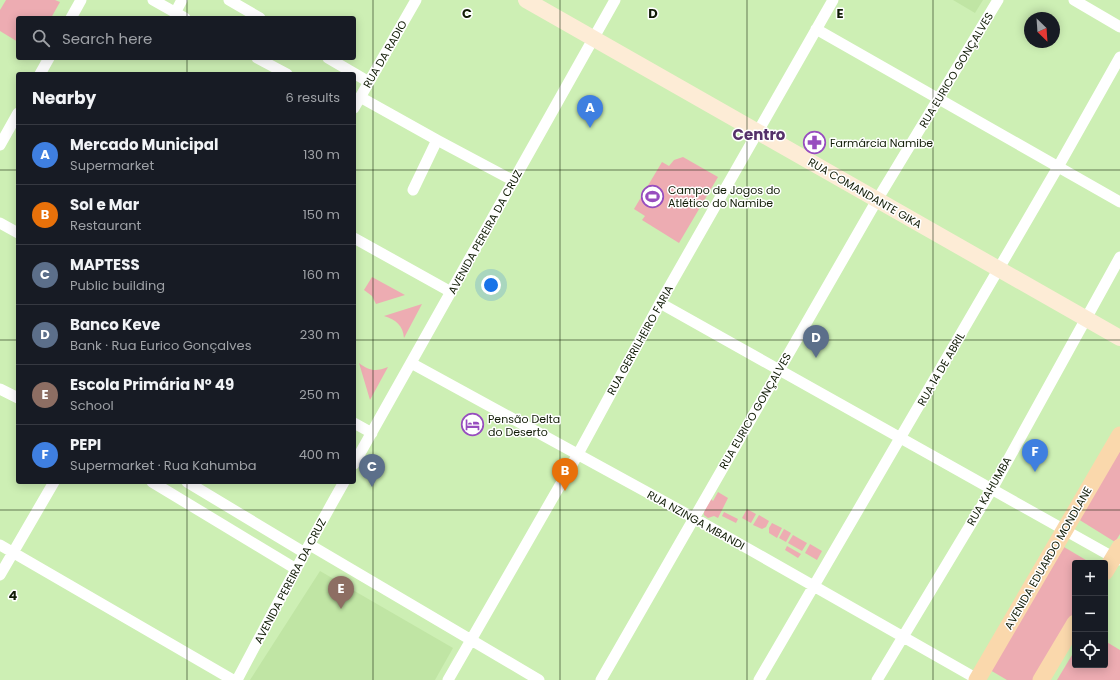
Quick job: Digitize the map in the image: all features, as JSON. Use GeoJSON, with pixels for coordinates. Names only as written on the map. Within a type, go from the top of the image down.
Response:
{"type":"FeatureCollection","features":[{"type":"Feature","properties":{"kind":"main road","name":"AVENIDA EDUARDO MONDLANE"},"geometry":{"type":"LineString","coordinates":[[978,680],[1120,435]]}},
{"type":"Feature","properties":{"kind":"main road"},"geometry":{"type":"LineString","coordinates":[[1108,568],[1118,555]]}},
{"type":"Feature","properties":{"kind":"main road"},"geometry":{"type":"LineString","coordinates":[[1041,680],[1072,628]]}},
{"type":"Feature","properties":{"kind":"street"},"geometry":{"type":"LineString","coordinates":[[72,16],[81,0]]}},
{"type":"Feature","properties":{"kind":"street"},"geometry":{"type":"LineString","coordinates":[[153,0],[180,16],[182,0]]}},
{"type":"Feature","properties":{"kind":"street"},"geometry":{"type":"LineString","coordinates":[[229,0],[257,16]]}},
{"type":"Feature","properties":{"kind":"street","name":"RUA DA RADIO"},"geometry":{"type":"LineString","coordinates":[[356,104],[416,0]]}},
{"type":"Feature","properties":{"kind":"street","name":"RUA COMANDANTE GIKA"},"geometry":{"type":"LineString","coordinates":[[526,0],[1120,338]]}},
{"type":"Feature","properties":{"kind":"street","name":"AVENIDA PEREIRA DA CRUZ"},"geometry":{"type":"LineString","coordinates":[[356,461],[615,0]]}},
{"type":"Feature","properties":{"kind":"street","name":"RUA GERRILHEIRO FARIA"},"geometry":{"type":"LineString","coordinates":[[448,680],[578,454],[660,303],[833,0]]}},
{"type":"Feature","properties":{"kind":"street","name":"RUA EURICO GONÇALVES"},"geometry":{"type":"LineString","coordinates":[[601,680],[877,200],[998,0]]}},
{"type":"Feature","properties":{"kind":"street"},"geometry":{"type":"LineString","coordinates":[[1074,0],[1120,27]]}},
{"type":"Feature","properties":{"kind":"street"},"geometry":{"type":"LineString","coordinates":[[816,29],[1120,202]]}},
{"type":"Feature","properties":{"kind":"street","name":"RUA 14 DE ABRIL"},"geometry":{"type":"LineString","coordinates":[[759,680],[901,438],[1120,57]]}},
{"type":"Feature","properties":{"kind":"street"},"geometry":{"type":"LineString","coordinates":[[43,72],[48,60]]}},
{"type":"Feature","properties":{"kind":"street"},"geometry":{"type":"LineString","coordinates":[[261,60],[282,72]]}},
{"type":"Feature","properties":{"kind":"street"},"geometry":{"type":"LineString","coordinates":[[331,60],[352,72]]}},
{"type":"Feature","properties":{"kind":"street"},"geometry":{"type":"LineString","coordinates":[[356,74],[369,82]]}},
{"type":"Feature","properties":{"kind":"street"},"geometry":{"type":"LineString","coordinates":[[360,97],[514,181]]}},
{"type":"Feature","properties":{"kind":"street"},"geometry":{"type":"LineString","coordinates":[[0,145],[16,117]]}},
{"type":"Feature","properties":{"kind":"street"},"geometry":{"type":"LineString","coordinates":[[413,190],[437,140]]}},
{"type":"Feature","properties":{"kind":"street"},"geometry":{"type":"LineString","coordinates":[[0,223],[16,232]]}},
{"type":"Feature","properties":{"kind":"street"},"geometry":{"type":"LineString","coordinates":[[356,239],[451,292]]}},
{"type":"Feature","properties":{"kind":"street","name":"RUA KAHUMBA"},"geometry":{"type":"LineString","coordinates":[[878,680],[902,637],[992,489],[1120,257]]}},
{"type":"Feature","properties":{"kind":"street"},"geometry":{"type":"LineString","coordinates":[[660,303],[1065,530],[1118,555]]}},
{"type":"Feature","properties":{"kind":"street","name":"RUA NZINGA MBANDI"},"geometry":{"type":"LineString","coordinates":[[411,363],[694,518],[978,680]]}},
{"type":"Feature","properties":{"kind":"street"},"geometry":{"type":"LineString","coordinates":[[0,389],[16,397]]}},
{"type":"Feature","properties":{"kind":"street"},"geometry":{"type":"LineString","coordinates":[[356,424],[372,433]]}},
{"type":"Feature","properties":{"kind":"street"},"geometry":{"type":"LineString","coordinates":[[0,575],[53,484]]}},
{"type":"Feature","properties":{"kind":"street"},"geometry":{"type":"LineString","coordinates":[[155,484],[296,569]]}},
{"type":"Feature","properties":{"kind":"street"},"geometry":{"type":"LineString","coordinates":[[191,484],[471,640],[539,680]]}},
{"type":"Feature","properties":{"kind":"street","name":"AVENIDA PEREIRA DA CRUZ"},"geometry":{"type":"LineString","coordinates":[[237,680],[343,484]]}},
{"type":"Feature","properties":{"kind":"street"},"geometry":{"type":"LineString","coordinates":[[0,545],[234,680]]}},
{"type":"Feature","properties":{"kind":"shaded area"},"geometry":{"type":"Polygon","coordinates":[[[6,0],[55,0],[60,2],[52,16],[16,16],[16,41],[0,31],[0,10],[6,0]]]}},
{"type":"Feature","properties":{"kind":"shaded area"},"geometry":{"type":"Polygon","coordinates":[[[953,0],[983,0],[975,13],[953,0]]]}},
{"type":"Feature","properties":{"kind":"shaded area"},"geometry":{"type":"Polygon","coordinates":[[[683,157],[718,177],[679,243],[642,220],[645,216],[634,209],[662,162],[669,166],[674,160],[683,157]]]}},
{"type":"Feature","properties":{"kind":"shaded area"},"geometry":{"type":"Polygon","coordinates":[[[372,277],[405,295],[376,304],[372,296],[364,290],[372,277]]]}},
{"type":"Feature","properties":{"kind":"shaded area"},"geometry":{"type":"Polygon","coordinates":[[[422,304],[404,338],[400,326],[392,319],[384,316],[422,304]]]}},
{"type":"Feature","properties":{"kind":"shaded area"},"geometry":{"type":"Polygon","coordinates":[[[359,363],[366,368],[373,370],[380,370],[388,367],[370,400],[359,363]]]}},
{"type":"Feature","properties":{"kind":"shaded area"},"geometry":{"type":"Polygon","coordinates":[[[1120,446],[1120,534],[1115,542],[1078,519],[1120,446]]]}},
{"type":"Feature","properties":{"kind":"shaded area"},"geometry":{"type":"Polygon","coordinates":[[[718,492],[728,498],[718,518],[714,516],[708,518],[704,515],[704,511],[711,499],[713,501],[718,492]]]}},
{"type":"Feature","properties":{"kind":"shaded area"},"geometry":{"type":"Polygon","coordinates":[[[747,509],[756,514],[751,523],[742,518],[747,509]]]}},
{"type":"Feature","properties":{"kind":"shaded area"},"geometry":{"type":"Polygon","coordinates":[[[724,512],[738,519],[736,523],[722,516],[724,512]]]}},
{"type":"Feature","properties":{"kind":"shaded area"},"geometry":{"type":"Polygon","coordinates":[[[759,515],[769,521],[766,527],[762,529],[753,525],[759,515]]]}},
{"type":"Feature","properties":{"kind":"shaded area"},"geometry":{"type":"Polygon","coordinates":[[[772,523],[782,528],[777,538],[769,533],[769,528],[772,523]]]}},
{"type":"Feature","properties":{"kind":"shaded area"},"geometry":{"type":"Polygon","coordinates":[[[784,529],[791,533],[786,542],[779,538],[784,529]]]}},
{"type":"Feature","properties":{"kind":"shaded area"},"geometry":{"type":"Polygon","coordinates":[[[793,535],[807,543],[802,551],[788,543],[793,535]]]}},
{"type":"Feature","properties":{"kind":"shaded area"},"geometry":{"type":"Polygon","coordinates":[[[810,544],[822,551],[817,560],[805,553],[810,544]]]}},
{"type":"Feature","properties":{"kind":"shaded area"},"geometry":{"type":"Polygon","coordinates":[[[787,546],[801,554],[798,558],[785,550],[787,546]]]}},
{"type":"Feature","properties":{"kind":"shaded area"},"geometry":{"type":"Polygon","coordinates":[[[1064,547],[1086,560],[1072,560],[1072,618],[1035,680],[1007,680],[990,670],[1064,547]]]}},
{"type":"Feature","properties":{"kind":"shaded area"},"geometry":{"type":"Polygon","coordinates":[[[320,571],[453,648],[435,680],[250,680],[320,571]]]}},
{"type":"Feature","properties":{"kind":"shaded area"},"geometry":{"type":"Polygon","coordinates":[[[1108,643],[1120,650],[1120,680],[1057,680],[1072,655],[1072,668],[1108,668],[1108,643]]]}},
{"type":"Feature","properties":{"kind":"place","name":"Mercado Municipal"},"geometry":{"type":"Point","coordinates":[590,128]}},
{"type":"Feature","properties":{"kind":"place","name":"Farmárcia Namibe"},"geometry":{"type":"Point","coordinates":[815,143]}},
{"type":"Feature","properties":{"kind":"place","name":"Campo de Jogos do Atlético do Namibe"},"geometry":{"type":"Point","coordinates":[653,196]}},
{"type":"Feature","properties":{"kind":"place","name":"Banco Keve"},"geometry":{"type":"Point","coordinates":[816,358]}},
{"type":"Feature","properties":{"kind":"place","name":"Pensão Delta do Deserto"},"geometry":{"type":"Point","coordinates":[473,425]}},
{"type":"Feature","properties":{"kind":"place","name":"PEPI"},"geometry":{"type":"Point","coordinates":[1035,472]}},
{"type":"Feature","properties":{"kind":"place","name":"MAPTESS"},"geometry":{"type":"Point","coordinates":[372,487]}},
{"type":"Feature","properties":{"kind":"place","name":"Sol e Mar"},"geometry":{"type":"Point","coordinates":[565,491]}},
{"type":"Feature","properties":{"kind":"place","name":"Escola Primária Nº 49"},"geometry":{"type":"Point","coordinates":[341,609]}},
{"type":"Feature","properties":{"kind":"district","name":"Centro"},"geometry":{"type":"Point","coordinates":[759,135]}}]}
